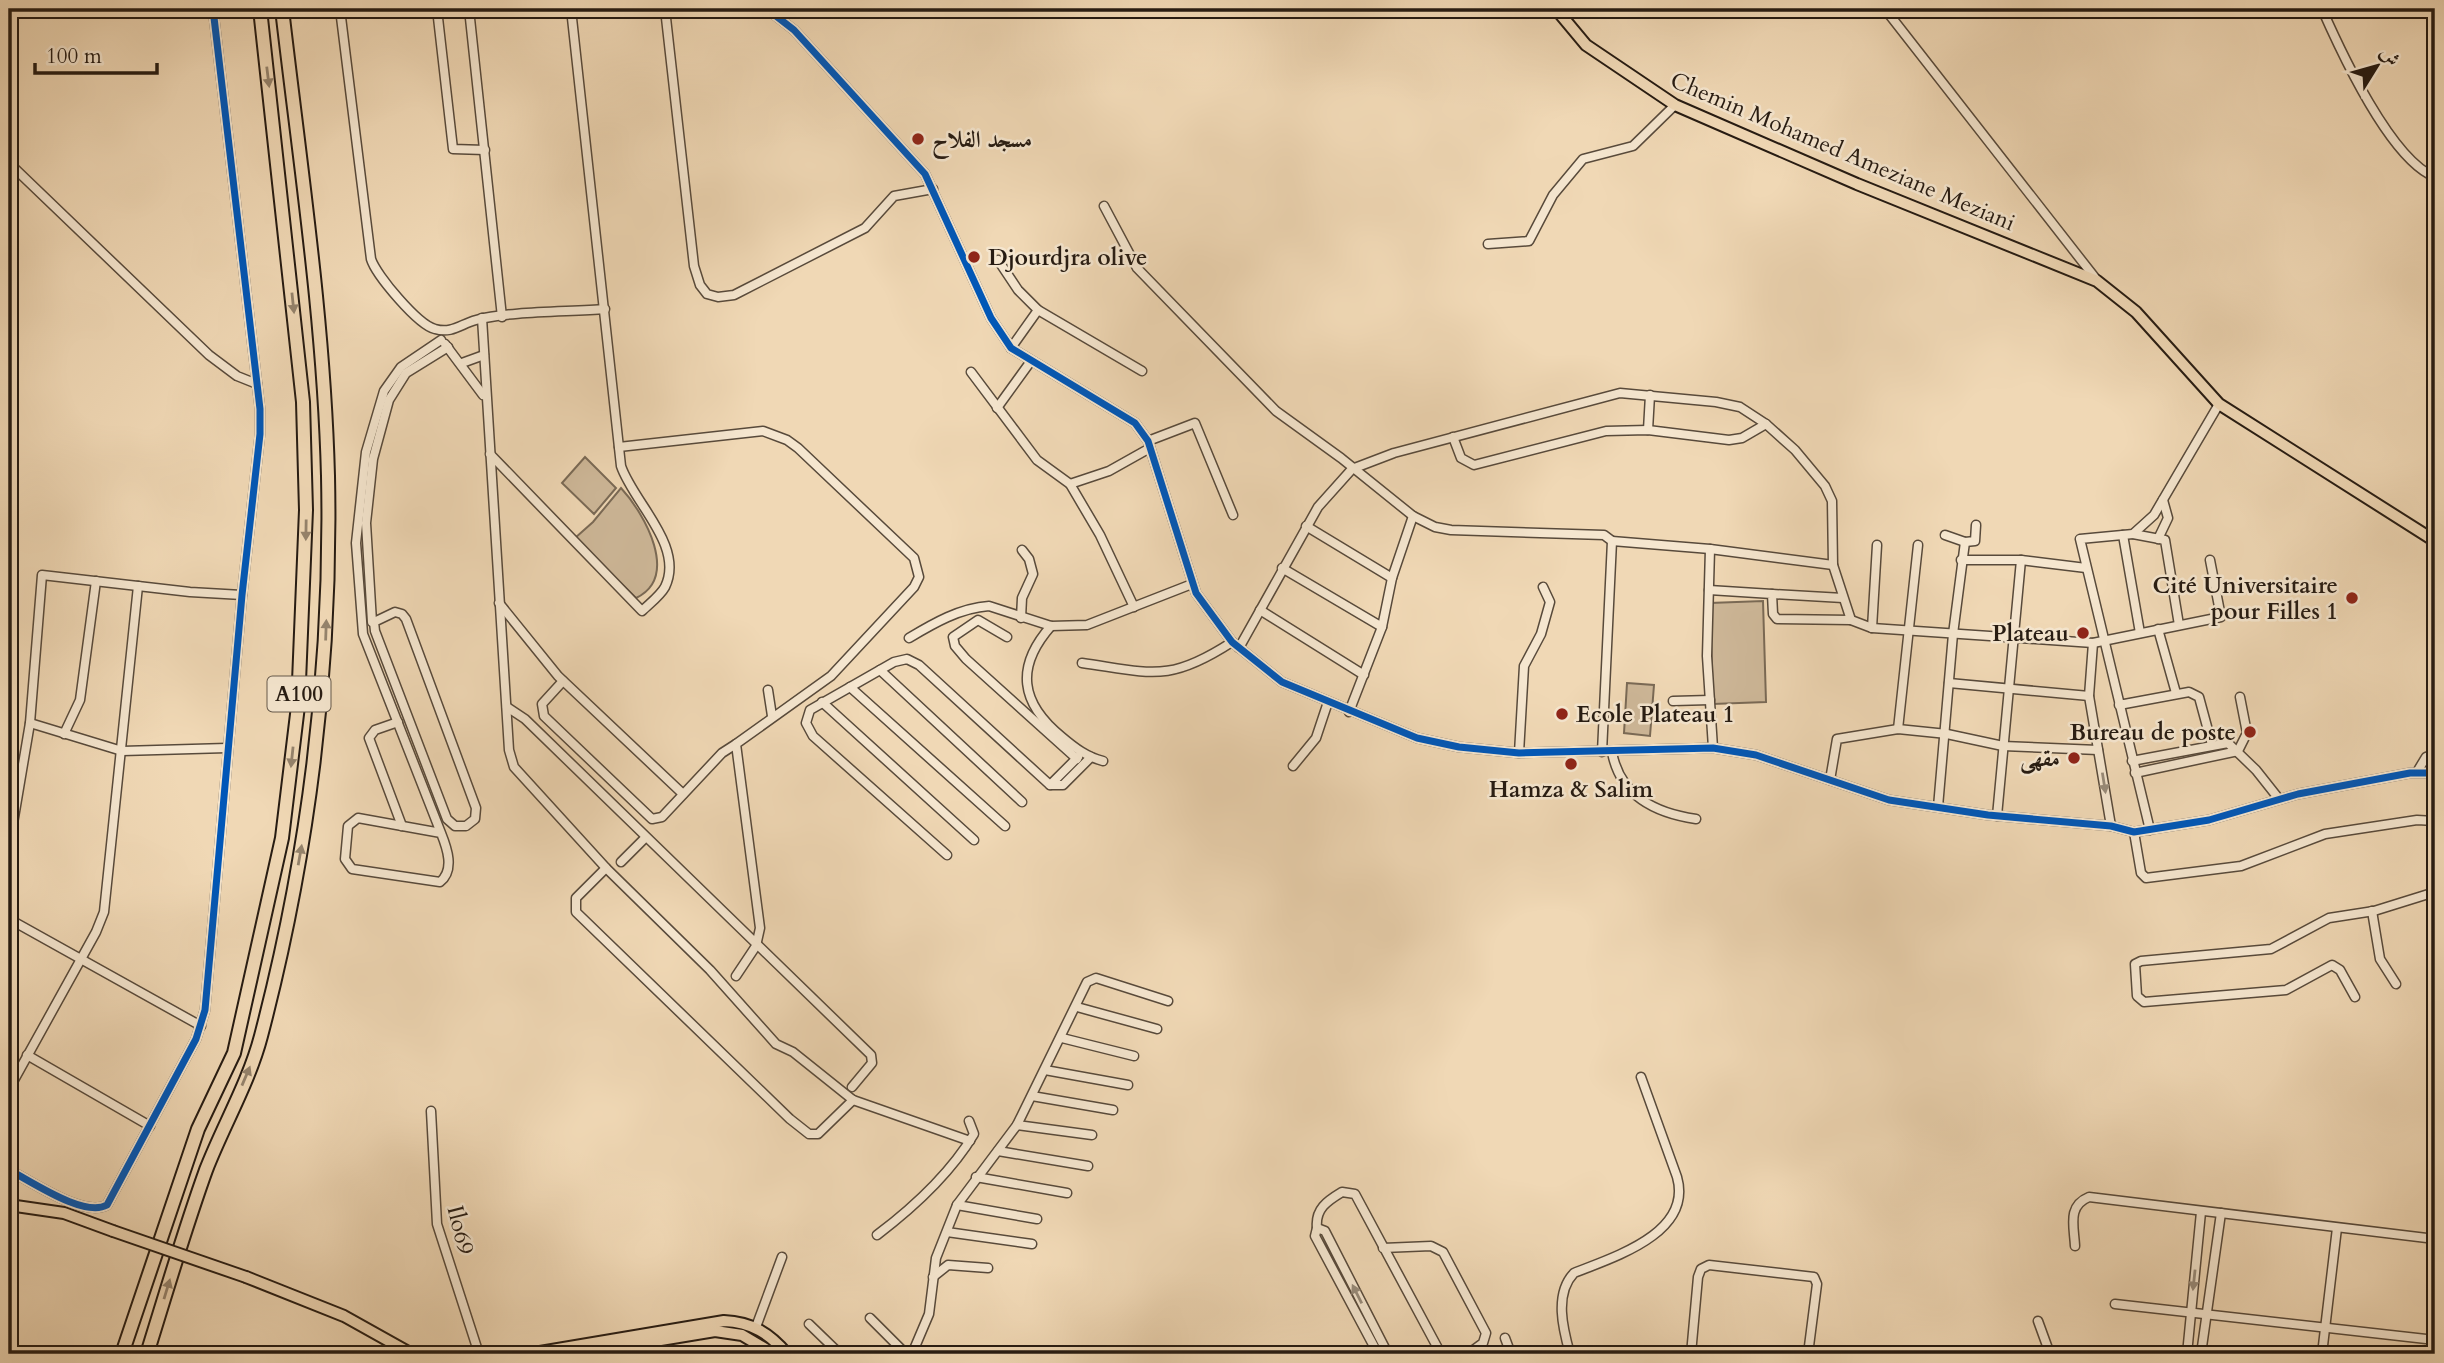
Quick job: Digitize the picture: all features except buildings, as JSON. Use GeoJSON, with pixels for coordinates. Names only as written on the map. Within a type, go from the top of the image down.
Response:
{"type":"FeatureCollection","features":[{"type":"Feature","properties":{"kind":"highway","name":"A100"},"geometry":{"type":"LineString","coordinates":[[122,1354],[198,1129],[234,1052],[282,838],[298,706],[306,534],[303,402],[260,9]]}},
{"type":"Feature","properties":{"kind":"highway","name":"A100"},"geometry":{"type":"LineString","coordinates":[[147,1354],[207,1169],[260,1041],[297,875],[316,746],[326,626],[328,472],[319,339],[282,9]]}},
{"type":"Feature","properties":{"kind":"main road","name":"Chemin Mohamed Ameziane Meziani"},"geometry":{"type":"LineString","coordinates":[[1556,9],[1586,45],[1675,105],[1857,184],[2097,281],[2136,312],[2219,404],[2435,541]]}},
{"type":"Feature","properties":{"kind":"main road"},"geometry":{"type":"LineString","coordinates":[[9,1205],[64,1213],[246,1277],[344,1316],[412,1354]]}},
{"type":"Feature","properties":{"kind":"main road"},"geometry":{"type":"LineString","coordinates":[[528,1354],[716,1321],[740,1322],[756,1327],[787,1354]]}},
{"type":"Feature","properties":{"kind":"main road"},"geometry":{"type":"LineString","coordinates":[[576,1354],[715,1331],[743,1335],[774,1354]]}},
{"type":"Feature","properties":{"kind":"street"},"geometry":{"type":"LineString","coordinates":[[9,1170],[79,1206],[102,1207],[109,1202],[201,1026],[206,998],[227,748],[260,434],[257,384],[214,9]]}},
{"type":"Feature","properties":{"kind":"street"},"geometry":{"type":"LineString","coordinates":[[340,9],[370,259],[377,271],[462,363],[481,389],[487,408]]}},
{"type":"Feature","properties":{"kind":"street"},"geometry":{"type":"LineString","coordinates":[[437,9],[453,149],[485,150]]}},
{"type":"Feature","properties":{"kind":"street"},"geometry":{"type":"LineString","coordinates":[[469,9],[502,317]]}},
{"type":"Feature","properties":{"kind":"street"},"geometry":{"type":"LineString","coordinates":[[490,454],[642,611],[664,590],[668,561],[659,531],[627,482],[619,447],[571,9]]}},
{"type":"Feature","properties":{"kind":"street"},"geometry":{"type":"LineString","coordinates":[[666,9],[694,266],[700,285],[708,294],[718,297],[749,289],[864,228],[894,196],[933,189]]}},
{"type":"Feature","properties":{"kind":"street"},"geometry":{"type":"LineString","coordinates":[[767,9],[794,30],[925,174],[991,318],[1011,348],[1135,423],[1149,444],[1192,584],[1209,615],[1235,645],[1282,682],[1417,738],[1459,747],[1519,753],[1713,748],[1756,755],[1889,800],[1997,816],[2111,826],[2134,832],[2209,820],[2279,799],[2417,772],[2435,773]]}},
{"type":"Feature","properties":{"kind":"street"},"geometry":{"type":"LineString","coordinates":[[1885,9],[2097,281]]}},
{"type":"Feature","properties":{"kind":"street"},"geometry":{"type":"LineString","coordinates":[[2322,9],[2369,104],[2406,154],[2418,167],[2435,177]]}},
{"type":"Feature","properties":{"kind":"street"},"geometry":{"type":"LineString","coordinates":[[1488,244],[1529,241],[1553,195],[1583,159],[1633,146],[1675,105]]}},
{"type":"Feature","properties":{"kind":"street"},"geometry":{"type":"LineString","coordinates":[[9,163],[209,355],[237,376],[257,384]]}},
{"type":"Feature","properties":{"kind":"street"},"geometry":{"type":"LineString","coordinates":[[1104,206],[1137,268],[1276,411],[1413,516],[1435,527],[1451,530],[1604,536],[1612,541],[1710,548],[1833,565]]}},
{"type":"Feature","properties":{"kind":"street"},"geometry":{"type":"LineString","coordinates":[[998,260],[1018,290],[1038,310],[1142,371]]}},
{"type":"Feature","properties":{"kind":"street"},"geometry":{"type":"LineString","coordinates":[[427,327],[449,331],[482,318],[605,309]]}},
{"type":"Feature","properties":{"kind":"street"},"geometry":{"type":"LineString","coordinates":[[1011,348],[1038,310]]}},
{"type":"Feature","properties":{"kind":"street"},"geometry":{"type":"LineString","coordinates":[[482,318],[498,602],[509,750],[514,766],[606,868],[710,970],[774,1043],[796,1054],[853,1100],[970,1141]]}},
{"type":"Feature","properties":{"kind":"street"},"geometry":{"type":"LineString","coordinates":[[441,340],[395,373],[384,391],[363,476],[356,543],[362,625],[441,833],[449,862],[446,876],[440,882],[352,869],[347,865],[344,855],[351,822],[358,818],[441,833]]}},
{"type":"Feature","properties":{"kind":"street"},"geometry":{"type":"LineString","coordinates":[[362,625],[374,622],[395,612],[404,616],[476,808],[475,819],[466,826],[455,826],[447,819],[374,622],[366,556],[366,523],[373,459],[389,400],[406,373],[448,347]]}},
{"type":"Feature","properties":{"kind":"street"},"geometry":{"type":"LineString","coordinates":[[462,363],[484,355]]}},
{"type":"Feature","properties":{"kind":"street"},"geometry":{"type":"LineString","coordinates":[[997,408],[1031,361]]}},
{"type":"Feature","properties":{"kind":"street"},"geometry":{"type":"LineString","coordinates":[[971,372],[1037,460],[1070,484],[1100,535],[1134,607]]}},
{"type":"Feature","properties":{"kind":"street"},"geometry":{"type":"LineString","coordinates":[[1082,663],[1167,674],[1235,645],[1260,610],[1306,526],[1337,483],[1352,469],[1373,460],[1599,396],[1636,392],[1740,407],[1766,424],[1795,450],[1825,486],[1835,522],[1833,565],[1851,620]]}},
{"type":"Feature","properties":{"kind":"street"},"geometry":{"type":"LineString","coordinates":[[1648,430],[1650,396]]}},
{"type":"Feature","properties":{"kind":"street"},"geometry":{"type":"LineString","coordinates":[[2133,534],[2154,515],[2219,404]]}},
{"type":"Feature","properties":{"kind":"street"},"geometry":{"type":"LineString","coordinates":[[1070,484],[1110,471],[1149,444],[1195,422],[1233,515]]}},
{"type":"Feature","properties":{"kind":"street"},"geometry":{"type":"LineString","coordinates":[[1453,437],[1461,458],[1474,465],[1606,431],[1648,430],[1729,440],[1742,438],[1766,424]]}},
{"type":"Feature","properties":{"kind":"street"},"geometry":{"type":"LineString","coordinates":[[563,681],[544,701],[544,716],[646,816],[655,819],[662,817],[722,753],[831,676],[914,587],[919,577],[914,558],[798,448],[775,434],[763,431],[619,447]]}},
{"type":"Feature","properties":{"kind":"street"},"geometry":{"type":"LineString","coordinates":[[2158,539],[2168,517],[2163,500]]}},
{"type":"Feature","properties":{"kind":"street"},"geometry":{"type":"LineString","coordinates":[[1349,712],[1382,627],[1392,578],[1413,516]]}},
{"type":"Feature","properties":{"kind":"street"},"geometry":{"type":"LineString","coordinates":[[1945,535],[1965,542],[1975,541],[1976,525]]}},
{"type":"Feature","properties":{"kind":"street"},"geometry":{"type":"LineString","coordinates":[[1306,526],[1392,578]]}},
{"type":"Feature","properties":{"kind":"street"},"geometry":{"type":"LineString","coordinates":[[2123,534],[2140,633]]}},
{"type":"Feature","properties":{"kind":"street"},"geometry":{"type":"LineString","coordinates":[[2150,830],[2080,538],[2133,534],[2165,540],[2179,625]]}},
{"type":"Feature","properties":{"kind":"street"},"geometry":{"type":"LineString","coordinates":[[1602,752],[1612,541]]}},
{"type":"Feature","properties":{"kind":"street"},"geometry":{"type":"LineString","coordinates":[[1938,807],[1947,734],[1953,634],[1965,542]]}},
{"type":"Feature","properties":{"kind":"street"},"geometry":{"type":"LineString","coordinates":[[1872,628],[1877,545]]}},
{"type":"Feature","properties":{"kind":"street"},"geometry":{"type":"LineString","coordinates":[[1898,729],[1918,545]]}},
{"type":"Feature","properties":{"kind":"street"},"geometry":{"type":"LineString","coordinates":[[1710,548],[1707,656],[1713,748]]}},
{"type":"Feature","properties":{"kind":"street"},"geometry":{"type":"LineString","coordinates":[[1021,618],[1022,598],[1033,574],[1029,559],[1022,550]]}},
{"type":"Feature","properties":{"kind":"street"},"geometry":{"type":"LineString","coordinates":[[1961,560],[2021,560],[2086,568]]}},
{"type":"Feature","properties":{"kind":"street"},"geometry":{"type":"LineString","coordinates":[[1997,816],[2021,560]]}},
{"type":"Feature","properties":{"kind":"street"},"geometry":{"type":"LineString","coordinates":[[1772,594],[1773,614],[1777,619],[1851,620],[1872,628],[2093,643],[2221,617],[2210,560]]}},
{"type":"Feature","properties":{"kind":"street"},"geometry":{"type":"LineString","coordinates":[[1282,568],[1382,627]]}},
{"type":"Feature","properties":{"kind":"street"},"geometry":{"type":"LineString","coordinates":[[9,846],[30,723],[42,575],[242,594]]}},
{"type":"Feature","properties":{"kind":"street"},"geometry":{"type":"LineString","coordinates":[[64,734],[80,700],[96,581]]}},
{"type":"Feature","properties":{"kind":"street"},"geometry":{"type":"LineString","coordinates":[[909,638],[943,617],[981,606],[1051,626],[1087,625],[1192,584]]}},
{"type":"Feature","properties":{"kind":"street"},"geometry":{"type":"LineString","coordinates":[[9,1087],[104,912],[138,586]]}},
{"type":"Feature","properties":{"kind":"street"},"geometry":{"type":"LineString","coordinates":[[1519,753],[1524,666],[1541,634],[1550,601],[1543,587]]}},
{"type":"Feature","properties":{"kind":"street"},"geometry":{"type":"LineString","coordinates":[[1709,590],[1843,598]]}},
{"type":"Feature","properties":{"kind":"street"},"geometry":{"type":"LineString","coordinates":[[498,602],[563,681],[683,794]]}},
{"type":"Feature","properties":{"kind":"street"},"geometry":{"type":"LineString","coordinates":[[1260,610],[1364,675]]}},
{"type":"Feature","properties":{"kind":"street"},"geometry":{"type":"LineString","coordinates":[[1007,637],[978,620],[953,637],[955,646],[966,659],[1083,756],[1103,761]]}},
{"type":"Feature","properties":{"kind":"street"},"geometry":{"type":"LineString","coordinates":[[1051,626],[1029,661],[1027,689],[1038,715],[1083,756]]}},
{"type":"Feature","properties":{"kind":"street"},"geometry":{"type":"LineString","coordinates":[[2158,629],[2176,693]]}},
{"type":"Feature","properties":{"kind":"street"},"geometry":{"type":"LineString","coordinates":[[2093,643],[2089,696],[2111,826]]}},
{"type":"Feature","properties":{"kind":"street"},"geometry":{"type":"LineString","coordinates":[[947,855],[808,730],[807,716],[822,702],[900,659],[919,665],[1050,785],[1063,785],[1083,756]]}},
{"type":"Feature","properties":{"kind":"street"},"geometry":{"type":"LineString","coordinates":[[880,670],[1022,802]]}},
{"type":"Feature","properties":{"kind":"street"},"geometry":{"type":"LineString","coordinates":[[1949,682],[2007,690],[2089,696]]}},
{"type":"Feature","properties":{"kind":"street"},"geometry":{"type":"LineString","coordinates":[[850,687],[1005,826]]}},
{"type":"Feature","properties":{"kind":"street"},"geometry":{"type":"LineString","coordinates":[[768,690],[772,716]]}},
{"type":"Feature","properties":{"kind":"street"},"geometry":{"type":"LineString","coordinates":[[2119,705],[2176,693],[2189,692],[2199,696],[2212,745]]}},
{"type":"Feature","properties":{"kind":"street"},"geometry":{"type":"LineString","coordinates":[[2238,751],[2247,733],[2240,697]]}},
{"type":"Feature","properties":{"kind":"street"},"geometry":{"type":"LineString","coordinates":[[1672,701],[1710,700]]}},
{"type":"Feature","properties":{"kind":"street"},"geometry":{"type":"LineString","coordinates":[[822,702],[974,840]]}},
{"type":"Feature","properties":{"kind":"street"},"geometry":{"type":"LineString","coordinates":[[1293,766],[1316,738],[1328,702]]}},
{"type":"Feature","properties":{"kind":"street"},"geometry":{"type":"LineString","coordinates":[[507,707],[525,719],[871,1055],[872,1063],[852,1087]]}},
{"type":"Feature","properties":{"kind":"street"},"geometry":{"type":"LineString","coordinates":[[398,722],[375,730],[369,738],[402,826]]}},
{"type":"Feature","properties":{"kind":"street"},"geometry":{"type":"LineString","coordinates":[[30,723],[121,751],[227,748]]}},
{"type":"Feature","properties":{"kind":"street"},"geometry":{"type":"LineString","coordinates":[[1830,780],[1837,739],[1898,729],[1947,734],[2003,746],[2098,750]]}},
{"type":"Feature","properties":{"kind":"street"},"geometry":{"type":"LineString","coordinates":[[2132,761],[2228,743],[2279,799]]}},
{"type":"Feature","properties":{"kind":"street"},"geometry":{"type":"LineString","coordinates":[[736,744],[760,928],[756,946],[736,976]]}},
{"type":"Feature","properties":{"kind":"street"},"geometry":{"type":"LineString","coordinates":[[2135,773],[2238,751]]}},
{"type":"Feature","properties":{"kind":"street"},"geometry":{"type":"LineString","coordinates":[[1612,752],[1615,766],[1634,795],[1655,810],[1696,820]]}},
{"type":"Feature","properties":{"kind":"street"},"geometry":{"type":"LineString","coordinates":[[2417,772],[2426,757],[2435,754]]}},
{"type":"Feature","properties":{"kind":"street"},"geometry":{"type":"LineString","coordinates":[[1050,785],[1083,756]]}},
{"type":"Feature","properties":{"kind":"street"},"geometry":{"type":"LineString","coordinates":[[2134,832],[2141,873],[2146,878],[2241,866],[2325,834],[2417,820],[2435,821]]}},
{"type":"Feature","properties":{"kind":"street"},"geometry":{"type":"LineString","coordinates":[[621,862],[645,838]]}},
{"type":"Feature","properties":{"kind":"street"},"geometry":{"type":"LineString","coordinates":[[606,868],[576,898],[576,912],[685,1023],[809,1134],[818,1134],[853,1100]]}},
{"type":"Feature","properties":{"kind":"street"},"geometry":{"type":"LineString","coordinates":[[2355,997],[2340,970],[2332,964],[2286,990],[2144,1002],[2137,996],[2135,964],[2141,961],[2271,949],[2329,918],[2372,911],[2435,892]]}},
{"type":"Feature","properties":{"kind":"street"},"geometry":{"type":"LineString","coordinates":[[2372,911],[2380,959],[2396,984]]}},
{"type":"Feature","properties":{"kind":"street"},"geometry":{"type":"LineString","coordinates":[[9,919],[201,1026]]}},
{"type":"Feature","properties":{"kind":"street"},"geometry":{"type":"LineString","coordinates":[[912,1354],[929,1314],[932,1278],[957,1205],[1017,1125],[1062,1038],[1087,982],[1093,978],[1168,1001]]}},
{"type":"Feature","properties":{"kind":"street"},"geometry":{"type":"LineString","coordinates":[[1077,1006],[1157,1029]]}},
{"type":"Feature","properties":{"kind":"street"},"geometry":{"type":"LineString","coordinates":[[1062,1038],[1134,1056]]}},
{"type":"Feature","properties":{"kind":"street"},"geometry":{"type":"LineString","coordinates":[[27,1055],[150,1126]]}},
{"type":"Feature","properties":{"kind":"street"},"geometry":{"type":"LineString","coordinates":[[1045,1070],[1128,1085]]}},
{"type":"Feature","properties":{"kind":"street"},"geometry":{"type":"LineString","coordinates":[[1570,1354],[1562,1307],[1566,1281],[1574,1273],[1656,1234],[1669,1221],[1678,1203],[1680,1189],[1642,1077]]}},
{"type":"Feature","properties":{"kind":"street"},"geometry":{"type":"LineString","coordinates":[[1032,1096],[1113,1111]]}},
{"type":"Feature","properties":{"kind":"street","name":"Ilo69"},"geometry":{"type":"LineString","coordinates":[[430,1111],[437,1224],[480,1354]]}},
{"type":"Feature","properties":{"kind":"street"},"geometry":{"type":"LineString","coordinates":[[877,1236],[927,1192],[970,1141],[974,1133],[969,1121]]}},
{"type":"Feature","properties":{"kind":"street"},"geometry":{"type":"LineString","coordinates":[[1017,1125],[1092,1135]]}},
{"type":"Feature","properties":{"kind":"street"},"geometry":{"type":"LineString","coordinates":[[998,1151],[1088,1166]]}},
{"type":"Feature","properties":{"kind":"street"},"geometry":{"type":"LineString","coordinates":[[976,1177],[1067,1193]]}},
{"type":"Feature","properties":{"kind":"street"},"geometry":{"type":"LineString","coordinates":[[1388,1354],[1378,1349],[1325,1231],[1317,1228],[1317,1217],[1322,1206],[1342,1192],[1351,1192],[1359,1198],[1441,1354]]}},
{"type":"Feature","properties":{"kind":"street"},"geometry":{"type":"LineString","coordinates":[[2075,1246],[2073,1208],[2078,1201],[2089,1196],[2435,1240]]}},
{"type":"Feature","properties":{"kind":"street"},"geometry":{"type":"LineString","coordinates":[[957,1205],[1037,1219]]}},
{"type":"Feature","properties":{"kind":"street"},"geometry":{"type":"LineString","coordinates":[[2187,1354],[2201,1212]]}},
{"type":"Feature","properties":{"kind":"street"},"geometry":{"type":"LineString","coordinates":[[2201,1354],[2221,1213]]}},
{"type":"Feature","properties":{"kind":"street"},"geometry":{"type":"LineString","coordinates":[[2322,1354],[2337,1228]]}},
{"type":"Feature","properties":{"kind":"street"},"geometry":{"type":"LineString","coordinates":[[947,1232],[1032,1244]]}},
{"type":"Feature","properties":{"kind":"street"},"geometry":{"type":"LineString","coordinates":[[1383,1248],[1431,1246],[1447,1255],[1485,1330],[1483,1343],[1468,1354]]}},
{"type":"Feature","properties":{"kind":"street"},"geometry":{"type":"LineString","coordinates":[[756,1327],[782,1257]]}},
{"type":"Feature","properties":{"kind":"street"},"geometry":{"type":"LineString","coordinates":[[932,1278],[948,1265],[988,1268]]}},
{"type":"Feature","properties":{"kind":"street"},"geometry":{"type":"LineString","coordinates":[[1691,1354],[1698,1277],[1701,1269],[1709,1265],[1814,1277],[1817,1287],[1808,1354]]}},
{"type":"Feature","properties":{"kind":"street"},"geometry":{"type":"LineString","coordinates":[[2115,1304],[2435,1340]]}},
{"type":"Feature","properties":{"kind":"street"},"geometry":{"type":"LineString","coordinates":[[870,1318],[906,1354]]}},
{"type":"Feature","properties":{"kind":"street"},"geometry":{"type":"LineString","coordinates":[[2038,1321],[2050,1354]]}},
{"type":"Feature","properties":{"kind":"street"},"geometry":{"type":"LineString","coordinates":[[809,1324],[840,1354]]}},
{"type":"Feature","properties":{"kind":"street"},"geometry":{"type":"LineString","coordinates":[[1505,1338],[1511,1354]]}},
{"type":"Feature","properties":{"kind":"shaded area"},"geometry":{"type":"Polygon","coordinates":[[[585,457],[616,488],[594,514],[562,483],[585,457]]]}},
{"type":"Feature","properties":{"kind":"shaded area"},"geometry":{"type":"Polygon","coordinates":[[[621,488],[640,513],[648,529],[657,561],[656,576],[649,588],[636,598],[575,538],[593,522],[621,488]]]}},
{"type":"Feature","properties":{"kind":"shaded area"},"geometry":{"type":"Polygon","coordinates":[[[1763,601],[1766,702],[1713,704],[1710,603],[1763,601]]]}},
{"type":"Feature","properties":{"kind":"shaded area"},"geometry":{"type":"Polygon","coordinates":[[[1627,683],[1654,685],[1650,736],[1624,733],[1627,683]]]}},
{"type":"Feature","properties":{"kind":"cycle path"},"geometry":{"type":"LineString","coordinates":[[9,1170],[72,1203],[97,1208],[107,1205],[196,1039],[205,1010],[242,595],[260,434],[260,409],[213,9]]}},
{"type":"Feature","properties":{"kind":"cycle path"},"geometry":{"type":"LineString","coordinates":[[767,9],[794,30],[925,174],[991,318],[1011,348],[1135,423],[1148,441],[1196,593],[1232,642],[1282,682],[1417,738],[1459,747],[1519,753],[1713,748],[1756,755],[1889,800],[1988,815],[2111,826],[2134,832],[2209,820],[2298,794],[2410,773],[2435,773]]}},
{"type":"Feature","properties":{"kind":"place","name":"مسجد الفلاح"},"geometry":{"type":"Point","coordinates":[918,139]}},
{"type":"Feature","properties":{"kind":"place","name":"Djourdjra olive"},"geometry":{"type":"Point","coordinates":[974,257]}},
{"type":"Feature","properties":{"kind":"place","name":"Cité Universitaire pour Filles 1"},"geometry":{"type":"Point","coordinates":[2352,598]}},
{"type":"Feature","properties":{"kind":"place","name":"Plateau"},"geometry":{"type":"Point","coordinates":[2083,633]}},
{"type":"Feature","properties":{"kind":"place","name":"Ecole Plateau 1"},"geometry":{"type":"Point","coordinates":[1562,714]}},
{"type":"Feature","properties":{"kind":"place","name":"Bureau de poste"},"geometry":{"type":"Point","coordinates":[2250,732]}},
{"type":"Feature","properties":{"kind":"place","name":"مقهى"},"geometry":{"type":"Point","coordinates":[2074,758]}},
{"type":"Feature","properties":{"kind":"place","name":"Hamza & Salim"},"geometry":{"type":"Point","coordinates":[1571,764]}}]}
